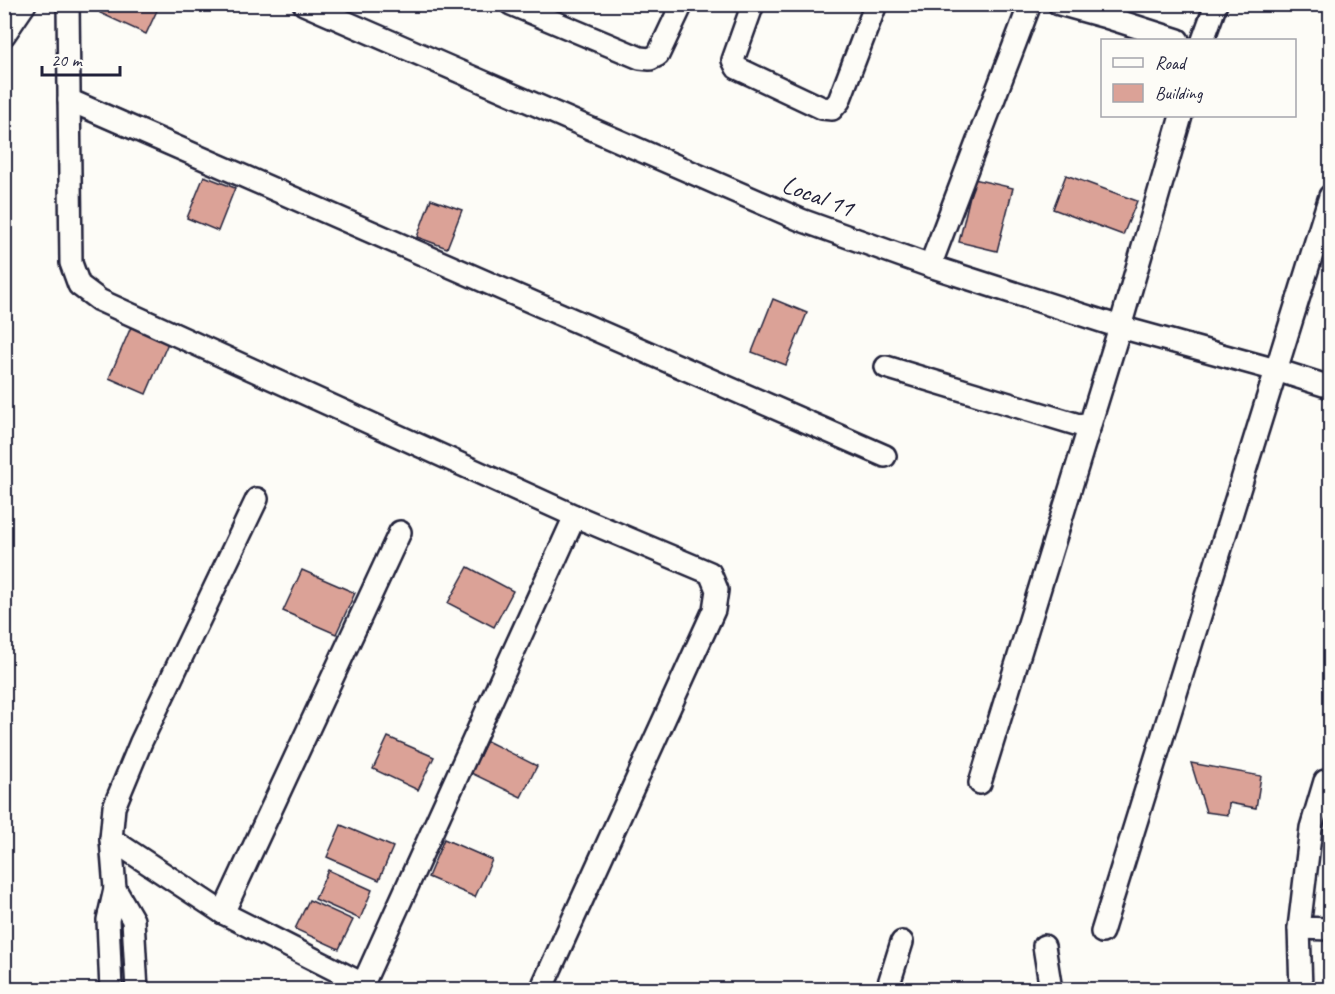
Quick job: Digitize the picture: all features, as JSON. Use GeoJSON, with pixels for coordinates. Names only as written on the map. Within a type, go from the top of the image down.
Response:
{"type":"FeatureCollection","features":[{"type":"Feature","properties":{"kind":"street"},"geometry":{"type":"LineString","coordinates":[[4,35],[25,4]]}},
{"type":"Feature","properties":{"kind":"street"},"geometry":{"type":"LineString","coordinates":[[68,4],[71,263],[79,285],[99,300],[575,516],[710,573],[717,590],[714,610],[544,983]]}},
{"type":"Feature","properties":{"kind":"street","name":"Local 11"},"geometry":{"type":"LineString","coordinates":[[304,4],[801,220],[930,266],[1120,327],[1330,387]]}},
{"type":"Feature","properties":{"kind":"street"},"geometry":{"type":"LineString","coordinates":[[511,4],[640,58],[650,58],[657,55],[682,4]]}},
{"type":"Feature","properties":{"kind":"street"},"geometry":{"type":"LineString","coordinates":[[753,4],[735,51],[733,60],[737,68],[822,108],[832,109],[839,101],[876,4]]}},
{"type":"Feature","properties":{"kind":"street"},"geometry":{"type":"LineString","coordinates":[[930,266],[1030,4]]}},
{"type":"Feature","properties":{"kind":"street"},"geometry":{"type":"LineString","coordinates":[[1059,4],[1175,39]]}},
{"type":"Feature","properties":{"kind":"street"},"geometry":{"type":"LineString","coordinates":[[1203,39],[1216,4]]}},
{"type":"Feature","properties":{"kind":"street"},"geometry":{"type":"LineString","coordinates":[[69,100],[885,456]]}},
{"type":"Feature","properties":{"kind":"street"},"geometry":{"type":"LineString","coordinates":[[980,783],[1120,327],[1181,117]]}},
{"type":"Feature","properties":{"kind":"street"},"geometry":{"type":"LineString","coordinates":[[1102,932],[1330,196]]}},
{"type":"Feature","properties":{"kind":"street"},"geometry":{"type":"LineString","coordinates":[[886,367],[1089,428]]}},
{"type":"Feature","properties":{"kind":"street"},"geometry":{"type":"LineString","coordinates":[[111,990],[108,920],[115,889],[111,839],[114,807],[141,742],[257,499]]}},
{"type":"Feature","properties":{"kind":"street"},"geometry":{"type":"LineString","coordinates":[[111,839],[223,913],[363,984],[575,516]]}},
{"type":"Feature","properties":{"kind":"street"},"geometry":{"type":"LineString","coordinates":[[223,913],[400,532]]}},
{"type":"Feature","properties":{"kind":"street"},"geometry":{"type":"LineString","coordinates":[[1301,990],[1299,928],[1311,828],[1325,781]]}},
{"type":"Feature","properties":{"kind":"street"},"geometry":{"type":"LineString","coordinates":[[115,889],[134,920],[137,990]]}},
{"type":"Feature","properties":{"kind":"street"},"geometry":{"type":"LineString","coordinates":[[1299,928],[1330,929]]}},
{"type":"Feature","properties":{"kind":"street"},"geometry":{"type":"LineString","coordinates":[[887,990],[902,942]]}},
{"type":"Feature","properties":{"kind":"street"},"geometry":{"type":"LineString","coordinates":[[1044,946],[1051,990]]}},
{"type":"Feature","properties":{"kind":"building"},"geometry":{"type":"Polygon","coordinates":[[[104,4],[160,4],[146,34],[100,13],[104,4]]]}},
{"type":"Feature","properties":{"kind":"building"},"geometry":{"type":"Polygon","coordinates":[[[1066,175],[1137,201],[1123,235],[1053,209],[1066,175]]]}},
{"type":"Feature","properties":{"kind":"building"},"geometry":{"type":"Polygon","coordinates":[[[204,176],[235,188],[218,231],[187,218],[204,176]]]}},
{"type":"Feature","properties":{"kind":"building"},"geometry":{"type":"Polygon","coordinates":[[[974,179],[1013,188],[997,251],[959,242],[974,179]]]}},
{"type":"Feature","properties":{"kind":"building"},"geometry":{"type":"Polygon","coordinates":[[[431,199],[462,210],[447,248],[417,237],[431,199]]]}},
{"type":"Feature","properties":{"kind":"building"},"geometry":{"type":"Polygon","coordinates":[[[773,299],[807,313],[786,365],[752,352],[773,299]]]}},
{"type":"Feature","properties":{"kind":"building"},"geometry":{"type":"Polygon","coordinates":[[[131,327],[168,343],[146,394],[109,378],[131,327]]]}},
{"type":"Feature","properties":{"kind":"building"},"geometry":{"type":"Polygon","coordinates":[[[468,567],[513,591],[494,627],[448,603],[468,567]]]}},
{"type":"Feature","properties":{"kind":"building"},"geometry":{"type":"Polygon","coordinates":[[[302,570],[355,593],[336,634],[283,611],[302,570]]]}},
{"type":"Feature","properties":{"kind":"building"},"geometry":{"type":"Polygon","coordinates":[[[388,737],[434,757],[418,790],[373,769],[388,737]]]}},
{"type":"Feature","properties":{"kind":"building"},"geometry":{"type":"Polygon","coordinates":[[[487,741],[537,766],[521,797],[471,773],[487,741]]]}},
{"type":"Feature","properties":{"kind":"building"},"geometry":{"type":"Polygon","coordinates":[[[1191,763],[1261,776],[1256,808],[1229,803],[1228,815],[1206,812],[1191,763]]]}},
{"type":"Feature","properties":{"kind":"building"},"geometry":{"type":"Polygon","coordinates":[[[341,825],[393,847],[379,880],[327,857],[341,825]]]}},
{"type":"Feature","properties":{"kind":"building"},"geometry":{"type":"Polygon","coordinates":[[[444,839],[492,860],[475,897],[428,877],[444,839]]]}},
{"type":"Feature","properties":{"kind":"building"},"geometry":{"type":"Polygon","coordinates":[[[328,870],[372,890],[360,919],[315,899],[328,870]]]}},
{"type":"Feature","properties":{"kind":"building"},"geometry":{"type":"Polygon","coordinates":[[[309,900],[353,920],[339,949],[295,929],[309,900]]]}}]}
